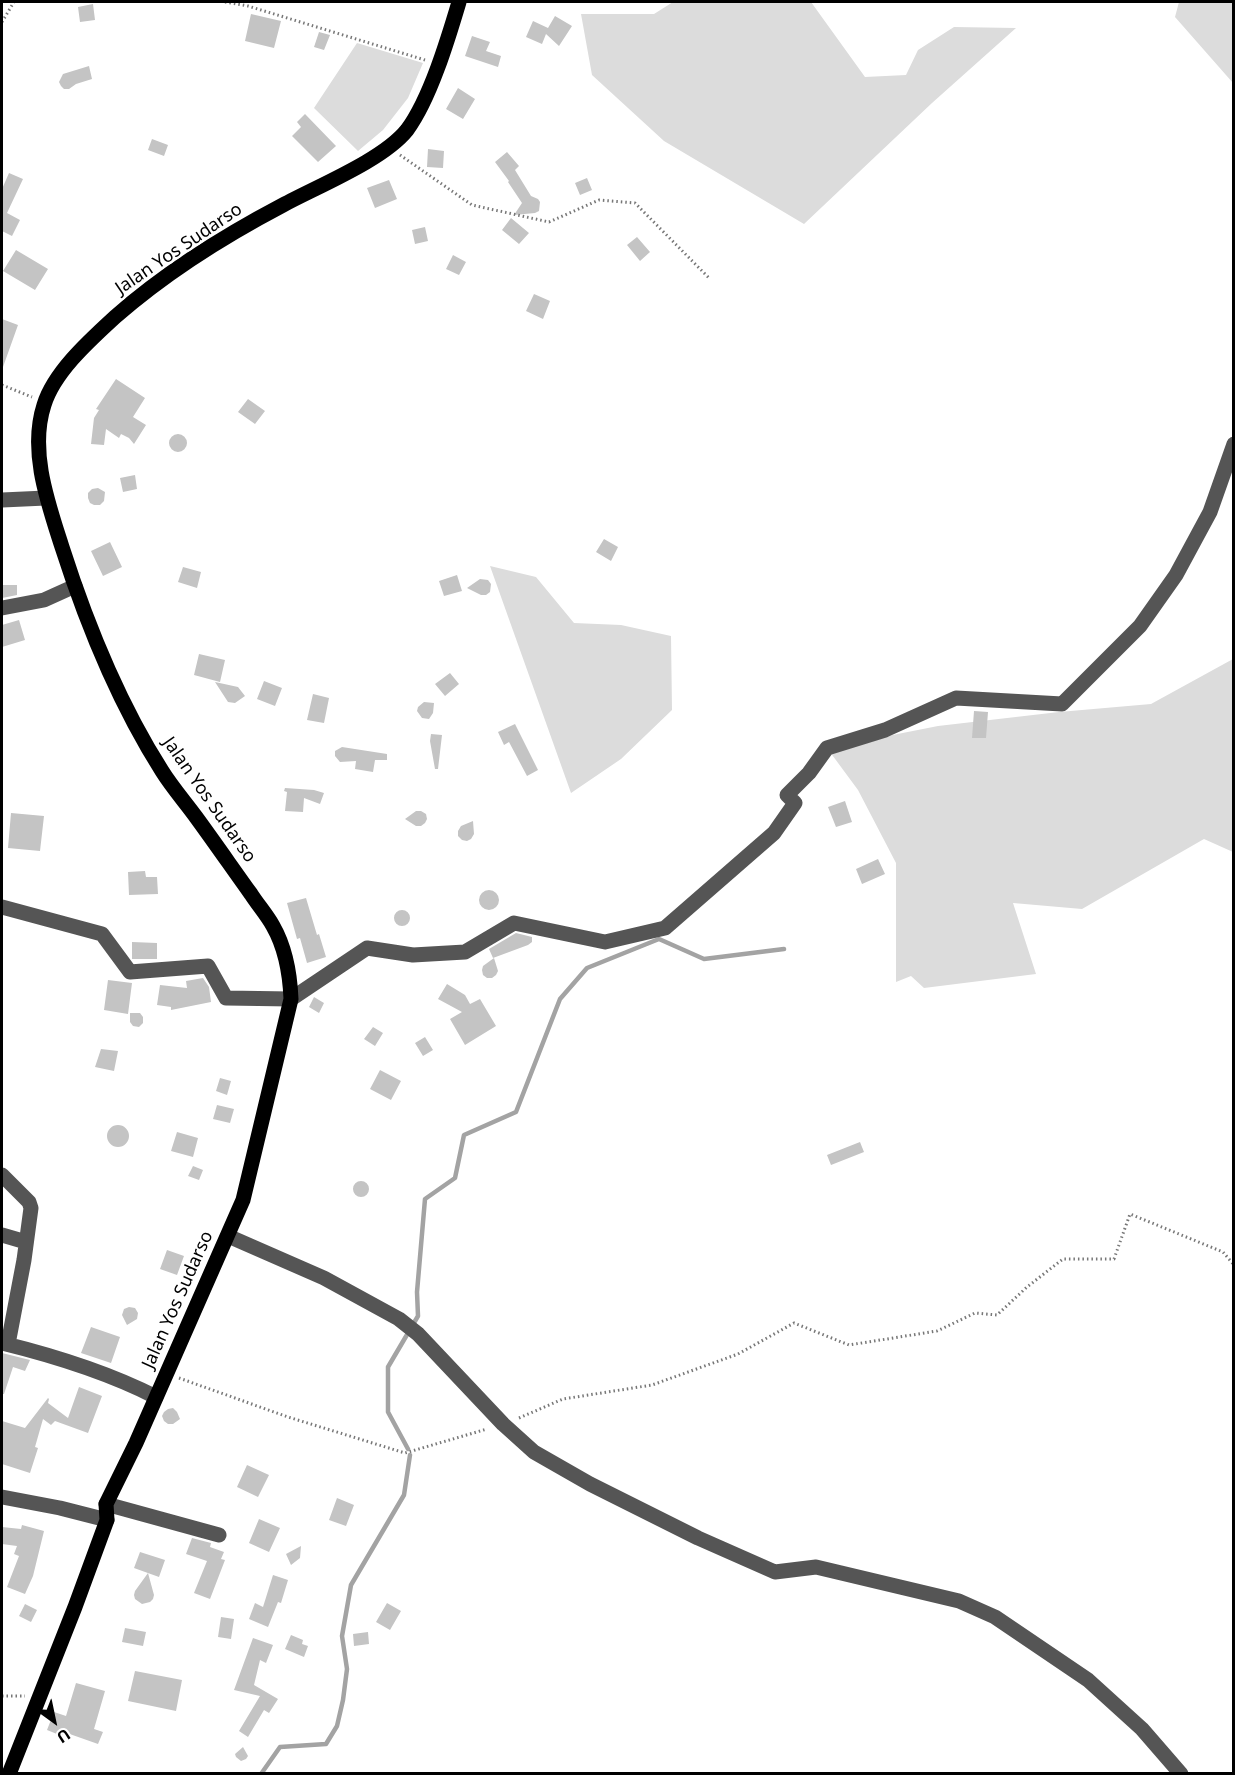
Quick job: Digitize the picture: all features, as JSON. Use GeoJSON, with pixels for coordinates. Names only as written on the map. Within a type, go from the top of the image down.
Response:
{"type":"FeatureCollection","features":[{"type":"Feature","properties":{"kind":"main road","name":"Jalan Yos Sudarso"},"geometry":{"type":"LineString","coordinates":[[9,1773],[107,1520],[106,1504],[136,1443],[243,1200],[291,999],[288,971],[273,926],[163,772],[128,711],[104,660],[75,586],[46,498],[39,444],[44,403],[63,372],[77,355],[152,286],[220,241],[389,147],[406,131],[422,105],[459,2]]}},
{"type":"Feature","properties":{"kind":"street"},"geometry":{"type":"LineString","coordinates":[[2,907],[102,934],[130,972],[208,966],[226,998],[291,999],[367,948],[413,955],[465,952],[514,922],[605,942],[664,928],[774,833],[795,803],[787,795],[809,772],[827,748],[885,730],[956,698],[1062,704],[1140,626],[1176,575],[1210,512],[1233,444]]}},
{"type":"Feature","properties":{"kind":"street"},"geometry":{"type":"LineString","coordinates":[[2,500],[46,498]]}},
{"type":"Feature","properties":{"kind":"street"},"geometry":{"type":"LineString","coordinates":[[2,608],[44,600],[75,586]]}},
{"type":"Feature","properties":{"kind":"street"},"geometry":{"type":"LineString","coordinates":[[2,1175],[29,1202],[31,1208],[5,1343],[110,1376],[156,1397]]}},
{"type":"Feature","properties":{"kind":"street"},"geometry":{"type":"LineString","coordinates":[[2,1235],[26,1242]]}},
{"type":"Feature","properties":{"kind":"street"},"geometry":{"type":"LineString","coordinates":[[228,1236],[324,1278],[413,1329],[503,1424],[534,1452],[590,1484],[698,1538],[775,1572],[816,1567],[959,1601],[995,1617],[1088,1680],[1142,1729],[1181,1773]]}},
{"type":"Feature","properties":{"kind":"street"},"geometry":{"type":"LineString","coordinates":[[2,1497],[107,1520]]}},
{"type":"Feature","properties":{"kind":"street"},"geometry":{"type":"LineString","coordinates":[[106,1504],[219,1535]]}},
{"type":"Feature","properties":{"kind":"path"},"geometry":{"type":"LineString","coordinates":[[2,22],[14,2]]}},
{"type":"Feature","properties":{"kind":"path"},"geometry":{"type":"LineString","coordinates":[[225,2],[248,6],[438,64]]}},
{"type":"Feature","properties":{"kind":"path"},"geometry":{"type":"LineString","coordinates":[[389,147],[472,205],[549,222],[599,200],[635,203],[710,279]]}},
{"type":"Feature","properties":{"kind":"path"},"geometry":{"type":"LineString","coordinates":[[2,385],[44,403]]}},
{"type":"Feature","properties":{"kind":"path"},"geometry":{"type":"LineString","coordinates":[[166,1374],[288,1417],[405,1453],[503,1424],[563,1399],[652,1385],[738,1354],[794,1323],[849,1345],[937,1331],[975,1313],[997,1316],[1027,1287],[1063,1259],[1114,1259],[1130,1214],[1223,1251],[1233,1265]]}},
{"type":"Feature","properties":{"kind":"path"},"geometry":{"type":"LineString","coordinates":[[2,1695],[38,1697]]}},
{"type":"Feature","properties":{"kind":"shaded area"},"geometry":{"type":"Polygon","coordinates":[[[673,2],[811,2],[865,77],[906,75],[918,50],[954,27],[1016,28],[932,103],[804,224],[664,141],[592,75],[581,14],[654,14],[673,2]]]}},
{"type":"Feature","properties":{"kind":"shaded area"},"geometry":{"type":"Polygon","coordinates":[[[1179,2],[1233,2],[1233,83],[1175,17],[1179,2]]]}},
{"type":"Feature","properties":{"kind":"shaded area"},"geometry":{"type":"Polygon","coordinates":[[[357,43],[423,63],[408,98],[383,130],[358,151],[314,108],[357,43]]]}},
{"type":"Feature","properties":{"kind":"shaded area"},"geometry":{"type":"Polygon","coordinates":[[[490,566],[536,577],[574,623],[621,625],[671,636],[672,710],[621,759],[571,793],[490,566]]]}},
{"type":"Feature","properties":{"kind":"shaded area"},"geometry":{"type":"Polygon","coordinates":[[[1233,659],[1233,852],[1204,839],[1082,909],[1013,903],[1036,974],[924,988],[911,976],[896,982],[896,863],[858,790],[827,748],[938,726],[1151,704],[1233,659]]]}},
{"type":"Feature","properties":{"kind":"building"},"geometry":{"type":"Polygon","coordinates":[[[93,4],[95,20],[80,22],[78,7],[93,4]]]}},
{"type":"Feature","properties":{"kind":"building"},"geometry":{"type":"Polygon","coordinates":[[[251,14],[281,21],[274,48],[245,41],[251,14]]]}},
{"type":"Feature","properties":{"kind":"building"},"geometry":{"type":"Polygon","coordinates":[[[555,16],[572,26],[559,46],[546,34],[542,44],[526,37],[533,21],[548,28],[555,16]]]}},
{"type":"Feature","properties":{"kind":"building"},"geometry":{"type":"Polygon","coordinates":[[[319,32],[330,35],[324,50],[314,47],[319,32]]]}},
{"type":"Feature","properties":{"kind":"building"},"geometry":{"type":"Polygon","coordinates":[[[472,36],[490,42],[486,51],[501,56],[498,67],[465,56],[472,36]]]}},
{"type":"Feature","properties":{"kind":"building"},"geometry":{"type":"Polygon","coordinates":[[[89,66],[92,79],[69,89],[61,86],[59,82],[63,74],[89,66]]]}},
{"type":"Feature","properties":{"kind":"building"},"geometry":{"type":"Polygon","coordinates":[[[458,88],[475,99],[463,119],[446,109],[458,88]]]}},
{"type":"Feature","properties":{"kind":"building"},"geometry":{"type":"Polygon","coordinates":[[[305,114],[336,146],[318,162],[292,136],[301,127],[297,122],[305,114]]]}},
{"type":"Feature","properties":{"kind":"building"},"geometry":{"type":"Polygon","coordinates":[[[152,139],[168,145],[164,156],[148,150],[152,139]]]}},
{"type":"Feature","properties":{"kind":"building"},"geometry":{"type":"Polygon","coordinates":[[[428,149],[444,151],[443,168],[427,167],[428,149]]]}},
{"type":"Feature","properties":{"kind":"building"},"geometry":{"type":"Polygon","coordinates":[[[507,152],[519,166],[515,170],[531,196],[540,202],[539,211],[535,213],[514,215],[522,203],[495,162],[507,152]]]}},
{"type":"Feature","properties":{"kind":"building"},"geometry":{"type":"Polygon","coordinates":[[[9,173],[23,179],[7,213],[20,220],[12,236],[2,231],[2,189],[9,173]]]}},
{"type":"Feature","properties":{"kind":"building"},"geometry":{"type":"Polygon","coordinates":[[[587,178],[592,190],[580,195],[575,183],[587,178]]]}},
{"type":"Feature","properties":{"kind":"building"},"geometry":{"type":"Polygon","coordinates":[[[389,180],[397,199],[375,208],[367,188],[389,180]]]}},
{"type":"Feature","properties":{"kind":"building"},"geometry":{"type":"Polygon","coordinates":[[[511,218],[529,233],[519,244],[502,230],[511,218]]]}},
{"type":"Feature","properties":{"kind":"building"},"geometry":{"type":"Polygon","coordinates":[[[425,227],[428,241],[415,244],[412,230],[425,227]]]}},
{"type":"Feature","properties":{"kind":"building"},"geometry":{"type":"Polygon","coordinates":[[[637,237],[650,252],[640,261],[627,245],[637,237]]]}},
{"type":"Feature","properties":{"kind":"building"},"geometry":{"type":"Polygon","coordinates":[[[16,250],[48,269],[35,290],[3,271],[16,250]]]}},
{"type":"Feature","properties":{"kind":"building"},"geometry":{"type":"Polygon","coordinates":[[[453,255],[466,262],[459,275],[446,269],[453,255]]]}},
{"type":"Feature","properties":{"kind":"building"},"geometry":{"type":"Polygon","coordinates":[[[534,294],[550,301],[543,319],[526,311],[534,294]]]}},
{"type":"Feature","properties":{"kind":"building"},"geometry":{"type":"Polygon","coordinates":[[[2,319],[18,325],[3,367],[2,366],[2,319]]]}},
{"type":"Feature","properties":{"kind":"building"},"geometry":{"type":"Polygon","coordinates":[[[116,379],[145,398],[133,417],[146,425],[134,444],[129,438],[121,434],[119,438],[106,429],[104,445],[91,444],[94,418],[99,410],[96,409],[116,379]]]}},
{"type":"Feature","properties":{"kind":"building"},"geometry":{"type":"Polygon","coordinates":[[[248,399],[265,411],[255,424],[238,412],[248,399]]]}},
{"type":"Feature","properties":{"kind":"building"},"geometry":{"type":"Polygon","coordinates":[[[178,434],[186,439],[187,443],[182,451],[178,452],[170,447],[169,443],[174,435],[178,434]]]}},
{"type":"Feature","properties":{"kind":"building"},"geometry":{"type":"Polygon","coordinates":[[[135,475],[137,489],[123,492],[120,478],[135,475]]]}},
{"type":"Feature","properties":{"kind":"building"},"geometry":{"type":"Polygon","coordinates":[[[98,488],[105,492],[104,501],[100,505],[94,505],[90,503],[88,493],[98,488]]]}},
{"type":"Feature","properties":{"kind":"building"},"geometry":{"type":"Polygon","coordinates":[[[604,539],[618,547],[611,561],[596,552],[604,539]]]}},
{"type":"Feature","properties":{"kind":"building"},"geometry":{"type":"Polygon","coordinates":[[[110,542],[122,567],[103,576],[91,551],[110,542]]]}},
{"type":"Feature","properties":{"kind":"building"},"geometry":{"type":"Polygon","coordinates":[[[183,567],[201,572],[197,588],[178,582],[183,567]]]}},
{"type":"Feature","properties":{"kind":"building"},"geometry":{"type":"Polygon","coordinates":[[[457,575],[462,591],[444,596],[439,581],[457,575]]]}},
{"type":"Feature","properties":{"kind":"building"},"geometry":{"type":"Polygon","coordinates":[[[480,579],[488,580],[491,584],[490,592],[486,595],[467,588],[480,579]]]}},
{"type":"Feature","properties":{"kind":"building"},"geometry":{"type":"Polygon","coordinates":[[[2,585],[17,585],[17,595],[2,598],[2,585]]]}},
{"type":"Feature","properties":{"kind":"building"},"geometry":{"type":"Polygon","coordinates":[[[19,620],[25,640],[2,647],[2,625],[19,620]]]}},
{"type":"Feature","properties":{"kind":"building"},"geometry":{"type":"Polygon","coordinates":[[[199,654],[225,660],[220,682],[194,675],[199,654]]]}},
{"type":"Feature","properties":{"kind":"building"},"geometry":{"type":"Polygon","coordinates":[[[450,673],[459,684],[445,696],[435,684],[450,673]]]}},
{"type":"Feature","properties":{"kind":"building"},"geometry":{"type":"Polygon","coordinates":[[[264,681],[282,688],[275,706],[257,699],[264,681]]]}},
{"type":"Feature","properties":{"kind":"building"},"geometry":{"type":"Polygon","coordinates":[[[215,682],[238,687],[245,696],[235,703],[228,702],[215,682]]]}},
{"type":"Feature","properties":{"kind":"building"},"geometry":{"type":"Polygon","coordinates":[[[313,694],[329,698],[324,723],[307,720],[313,694]]]}},
{"type":"Feature","properties":{"kind":"building"},"geometry":{"type":"Polygon","coordinates":[[[424,702],[434,703],[433,713],[429,719],[422,718],[417,711],[424,702]]]}},
{"type":"Feature","properties":{"kind":"building"},"geometry":{"type":"Polygon","coordinates":[[[974,711],[988,712],[986,738],[972,738],[974,711]]]}},
{"type":"Feature","properties":{"kind":"building"},"geometry":{"type":"Polygon","coordinates":[[[515,724],[538,770],[527,776],[509,742],[504,745],[498,732],[515,724]]]}},
{"type":"Feature","properties":{"kind":"building"},"geometry":{"type":"Polygon","coordinates":[[[431,734],[442,735],[438,769],[435,769],[431,734]]]}},
{"type":"Feature","properties":{"kind":"building"},"geometry":{"type":"Polygon","coordinates":[[[342,747],[387,754],[387,760],[375,760],[373,772],[355,769],[356,761],[340,762],[335,756],[335,751],[342,747]]]}},
{"type":"Feature","properties":{"kind":"building"},"geometry":{"type":"Polygon","coordinates":[[[285,788],[324,793],[320,804],[304,798],[303,812],[285,811],[287,792],[284,791],[285,788]]]}},
{"type":"Feature","properties":{"kind":"building"},"geometry":{"type":"Polygon","coordinates":[[[845,801],[852,822],[836,827],[828,807],[845,801]]]}},
{"type":"Feature","properties":{"kind":"building"},"geometry":{"type":"Polygon","coordinates":[[[416,811],[426,814],[427,819],[421,826],[416,826],[405,819],[416,811]]]}},
{"type":"Feature","properties":{"kind":"building"},"geometry":{"type":"Polygon","coordinates":[[[11,813],[44,816],[40,851],[8,848],[11,813]]]}},
{"type":"Feature","properties":{"kind":"building"},"geometry":{"type":"Polygon","coordinates":[[[473,821],[474,834],[467,841],[462,840],[458,836],[458,831],[461,826],[473,821]]]}},
{"type":"Feature","properties":{"kind":"building"},"geometry":{"type":"Polygon","coordinates":[[[878,859],[885,874],[862,884],[856,869],[878,859]]]}},
{"type":"Feature","properties":{"kind":"building"},"geometry":{"type":"Polygon","coordinates":[[[145,871],[146,877],[157,877],[158,894],[129,895],[128,872],[145,871]]]}},
{"type":"Feature","properties":{"kind":"building"},"geometry":{"type":"Polygon","coordinates":[[[489,890],[496,893],[499,900],[496,907],[489,910],[482,907],[479,900],[482,893],[489,890]]]}},
{"type":"Feature","properties":{"kind":"building"},"geometry":{"type":"Polygon","coordinates":[[[306,898],[326,957],[307,963],[300,938],[297,939],[287,903],[306,898]]]}},
{"type":"Feature","properties":{"kind":"building"},"geometry":{"type":"Polygon","coordinates":[[[402,910],[410,918],[402,926],[394,918],[402,910]]]}},
{"type":"Feature","properties":{"kind":"building"},"geometry":{"type":"Polygon","coordinates":[[[516,933],[532,937],[532,942],[493,958],[489,949],[516,933]]]}},
{"type":"Feature","properties":{"kind":"building"},"geometry":{"type":"Polygon","coordinates":[[[132,942],[157,943],[157,959],[132,959],[132,942]]]}},
{"type":"Feature","properties":{"kind":"building"},"geometry":{"type":"Polygon","coordinates":[[[494,958],[498,971],[492,978],[487,978],[483,975],[483,966],[494,958]]]}},
{"type":"Feature","properties":{"kind":"building"},"geometry":{"type":"Polygon","coordinates":[[[203,978],[209,987],[211,1002],[171,1010],[171,1007],[157,1005],[160,985],[187,988],[186,981],[203,978]]]}},
{"type":"Feature","properties":{"kind":"building"},"geometry":{"type":"Polygon","coordinates":[[[108,980],[132,983],[128,1014],[104,1010],[108,980]]]}},
{"type":"Feature","properties":{"kind":"building"},"geometry":{"type":"Polygon","coordinates":[[[447,984],[465,995],[470,1004],[480,999],[496,1026],[465,1045],[450,1019],[462,1012],[438,999],[447,984]]]}},
{"type":"Feature","properties":{"kind":"building"},"geometry":{"type":"Polygon","coordinates":[[[314,997],[324,1003],[319,1013],[309,1007],[314,997]]]}},
{"type":"Feature","properties":{"kind":"building"},"geometry":{"type":"Polygon","coordinates":[[[130,1013],[140,1013],[143,1017],[143,1023],[139,1027],[133,1026],[130,1022],[130,1013]]]}},
{"type":"Feature","properties":{"kind":"building"},"geometry":{"type":"Polygon","coordinates":[[[373,1027],[383,1033],[375,1046],[364,1039],[373,1027]]]}},
{"type":"Feature","properties":{"kind":"building"},"geometry":{"type":"Polygon","coordinates":[[[425,1037],[433,1050],[423,1056],[415,1043],[425,1037]]]}},
{"type":"Feature","properties":{"kind":"building"},"geometry":{"type":"Polygon","coordinates":[[[101,1049],[118,1051],[114,1071],[95,1067],[101,1049]]]}},
{"type":"Feature","properties":{"kind":"building"},"geometry":{"type":"Polygon","coordinates":[[[380,1070],[401,1081],[391,1100],[370,1089],[380,1070]]]}},
{"type":"Feature","properties":{"kind":"building"},"geometry":{"type":"Polygon","coordinates":[[[220,1078],[231,1081],[227,1095],[216,1091],[220,1078]]]}},
{"type":"Feature","properties":{"kind":"building"},"geometry":{"type":"Polygon","coordinates":[[[217,1105],[234,1109],[230,1123],[213,1119],[217,1105]]]}},
{"type":"Feature","properties":{"kind":"building"},"geometry":{"type":"Polygon","coordinates":[[[118,1125],[128,1132],[129,1136],[122,1146],[118,1147],[108,1140],[107,1136],[114,1126],[118,1125]]]}},
{"type":"Feature","properties":{"kind":"building"},"geometry":{"type":"Polygon","coordinates":[[[177,1132],[198,1138],[193,1157],[171,1151],[177,1132]]]}},
{"type":"Feature","properties":{"kind":"building"},"geometry":{"type":"Polygon","coordinates":[[[860,1142],[864,1152],[831,1165],[827,1155],[860,1142]]]}},
{"type":"Feature","properties":{"kind":"building"},"geometry":{"type":"Polygon","coordinates":[[[193,1166],[203,1170],[199,1180],[188,1176],[193,1166]]]}},
{"type":"Feature","properties":{"kind":"building"},"geometry":{"type":"Polygon","coordinates":[[[358,1181],[364,1181],[369,1189],[367,1195],[358,1197],[353,1192],[353,1186],[358,1181]]]}},
{"type":"Feature","properties":{"kind":"building"},"geometry":{"type":"Polygon","coordinates":[[[167,1250],[184,1256],[177,1275],[160,1269],[167,1250]]]}},
{"type":"Feature","properties":{"kind":"building"},"geometry":{"type":"Polygon","coordinates":[[[135,1308],[138,1313],[137,1319],[127,1325],[122,1315],[124,1309],[135,1308]]]}},
{"type":"Feature","properties":{"kind":"building"},"geometry":{"type":"Polygon","coordinates":[[[91,1327],[120,1337],[111,1363],[81,1353],[91,1327]]]}},
{"type":"Feature","properties":{"kind":"building"},"geometry":{"type":"Polygon","coordinates":[[[2,1353],[30,1360],[25,1371],[13,1367],[4,1394],[2,1394],[2,1353]]]}},
{"type":"Feature","properties":{"kind":"building"},"geometry":{"type":"Polygon","coordinates":[[[79,1387],[102,1396],[88,1433],[55,1421],[51,1425],[43,1419],[35,1447],[38,1448],[30,1473],[2,1464],[2,1421],[25,1428],[48,1398],[48,1403],[68,1418],[79,1387]]]}},
{"type":"Feature","properties":{"kind":"building"},"geometry":{"type":"Polygon","coordinates":[[[173,1408],[180,1419],[173,1424],[168,1424],[162,1416],[168,1409],[173,1408]]]}},
{"type":"Feature","properties":{"kind":"building"},"geometry":{"type":"Polygon","coordinates":[[[247,1465],[269,1475],[258,1497],[237,1487],[247,1465]]]}},
{"type":"Feature","properties":{"kind":"building"},"geometry":{"type":"Polygon","coordinates":[[[337,1498],[354,1505],[346,1526],[329,1520],[337,1498]]]}},
{"type":"Feature","properties":{"kind":"building"},"geometry":{"type":"Polygon","coordinates":[[[259,1519],[280,1528],[269,1552],[249,1543],[259,1519]]]}},
{"type":"Feature","properties":{"kind":"building"},"geometry":{"type":"Polygon","coordinates":[[[22,1525],[44,1531],[33,1576],[25,1594],[7,1587],[19,1556],[14,1554],[17,1546],[2,1544],[2,1527],[21,1529],[22,1525]]]}},
{"type":"Feature","properties":{"kind":"building"},"geometry":{"type":"Polygon","coordinates":[[[192,1538],[211,1543],[210,1547],[224,1552],[221,1559],[225,1560],[210,1599],[194,1593],[207,1561],[186,1554],[192,1538]]]}},
{"type":"Feature","properties":{"kind":"building"},"geometry":{"type":"Polygon","coordinates":[[[301,1546],[300,1558],[291,1565],[286,1554],[301,1546]]]}},
{"type":"Feature","properties":{"kind":"building"},"geometry":{"type":"Polygon","coordinates":[[[140,1552],[165,1560],[159,1577],[134,1568],[140,1552]]]}},
{"type":"Feature","properties":{"kind":"building"},"geometry":{"type":"Polygon","coordinates":[[[148,1573],[154,1595],[150,1602],[142,1604],[135,1599],[134,1595],[148,1573]]]}},
{"type":"Feature","properties":{"kind":"building"},"geometry":{"type":"Polygon","coordinates":[[[273,1575],[288,1580],[281,1603],[278,1602],[268,1627],[249,1619],[255,1603],[263,1607],[273,1575]]]}},
{"type":"Feature","properties":{"kind":"building"},"geometry":{"type":"Polygon","coordinates":[[[387,1603],[401,1611],[390,1630],[376,1622],[387,1603]]]}},
{"type":"Feature","properties":{"kind":"building"},"geometry":{"type":"Polygon","coordinates":[[[25,1604],[37,1610],[31,1622],[19,1616],[25,1604]]]}},
{"type":"Feature","properties":{"kind":"building"},"geometry":{"type":"Polygon","coordinates":[[[221,1617],[234,1619],[231,1639],[218,1637],[221,1617]]]}},
{"type":"Feature","properties":{"kind":"building"},"geometry":{"type":"Polygon","coordinates":[[[125,1628],[146,1632],[143,1646],[122,1642],[125,1628]]]}},
{"type":"Feature","properties":{"kind":"building"},"geometry":{"type":"Polygon","coordinates":[[[368,1632],[369,1644],[354,1646],[353,1634],[368,1632]]]}},
{"type":"Feature","properties":{"kind":"building"},"geometry":{"type":"Polygon","coordinates":[[[291,1635],[303,1640],[302,1644],[308,1646],[304,1657],[285,1649],[291,1635]]]}},
{"type":"Feature","properties":{"kind":"building"},"geometry":{"type":"Polygon","coordinates":[[[253,1638],[273,1645],[266,1663],[260,1660],[254,1685],[278,1699],[269,1713],[264,1710],[248,1737],[239,1731],[260,1696],[234,1690],[253,1638]]]}},
{"type":"Feature","properties":{"kind":"building"},"geometry":{"type":"Polygon","coordinates":[[[135,1671],[182,1680],[176,1711],[128,1701],[135,1671]]]}},
{"type":"Feature","properties":{"kind":"building"},"geometry":{"type":"Polygon","coordinates":[[[76,1683],[105,1691],[94,1729],[103,1732],[98,1744],[64,1732],[62,1736],[47,1730],[54,1712],[66,1716],[76,1683]]]}},
{"type":"Feature","properties":{"kind":"building"},"geometry":{"type":"Polygon","coordinates":[[[243,1747],[248,1756],[241,1761],[235,1754],[243,1747]]]}},
{"type":"Feature","properties":{"kind":"waterway"},"geometry":{"type":"LineString","coordinates":[[408,1449],[388,1412],[388,1367],[418,1316],[417,1292],[425,1199],[455,1178],[464,1135],[516,1112],[560,999],[587,968],[659,939],[704,959],[784,949]]}},
{"type":"Feature","properties":{"kind":"waterway"},"geometry":{"type":"LineString","coordinates":[[261,1774],[280,1747],[326,1744],[337,1726],[347,1669],[342,1636],[351,1585],[404,1495],[410,1455]]}}]}
